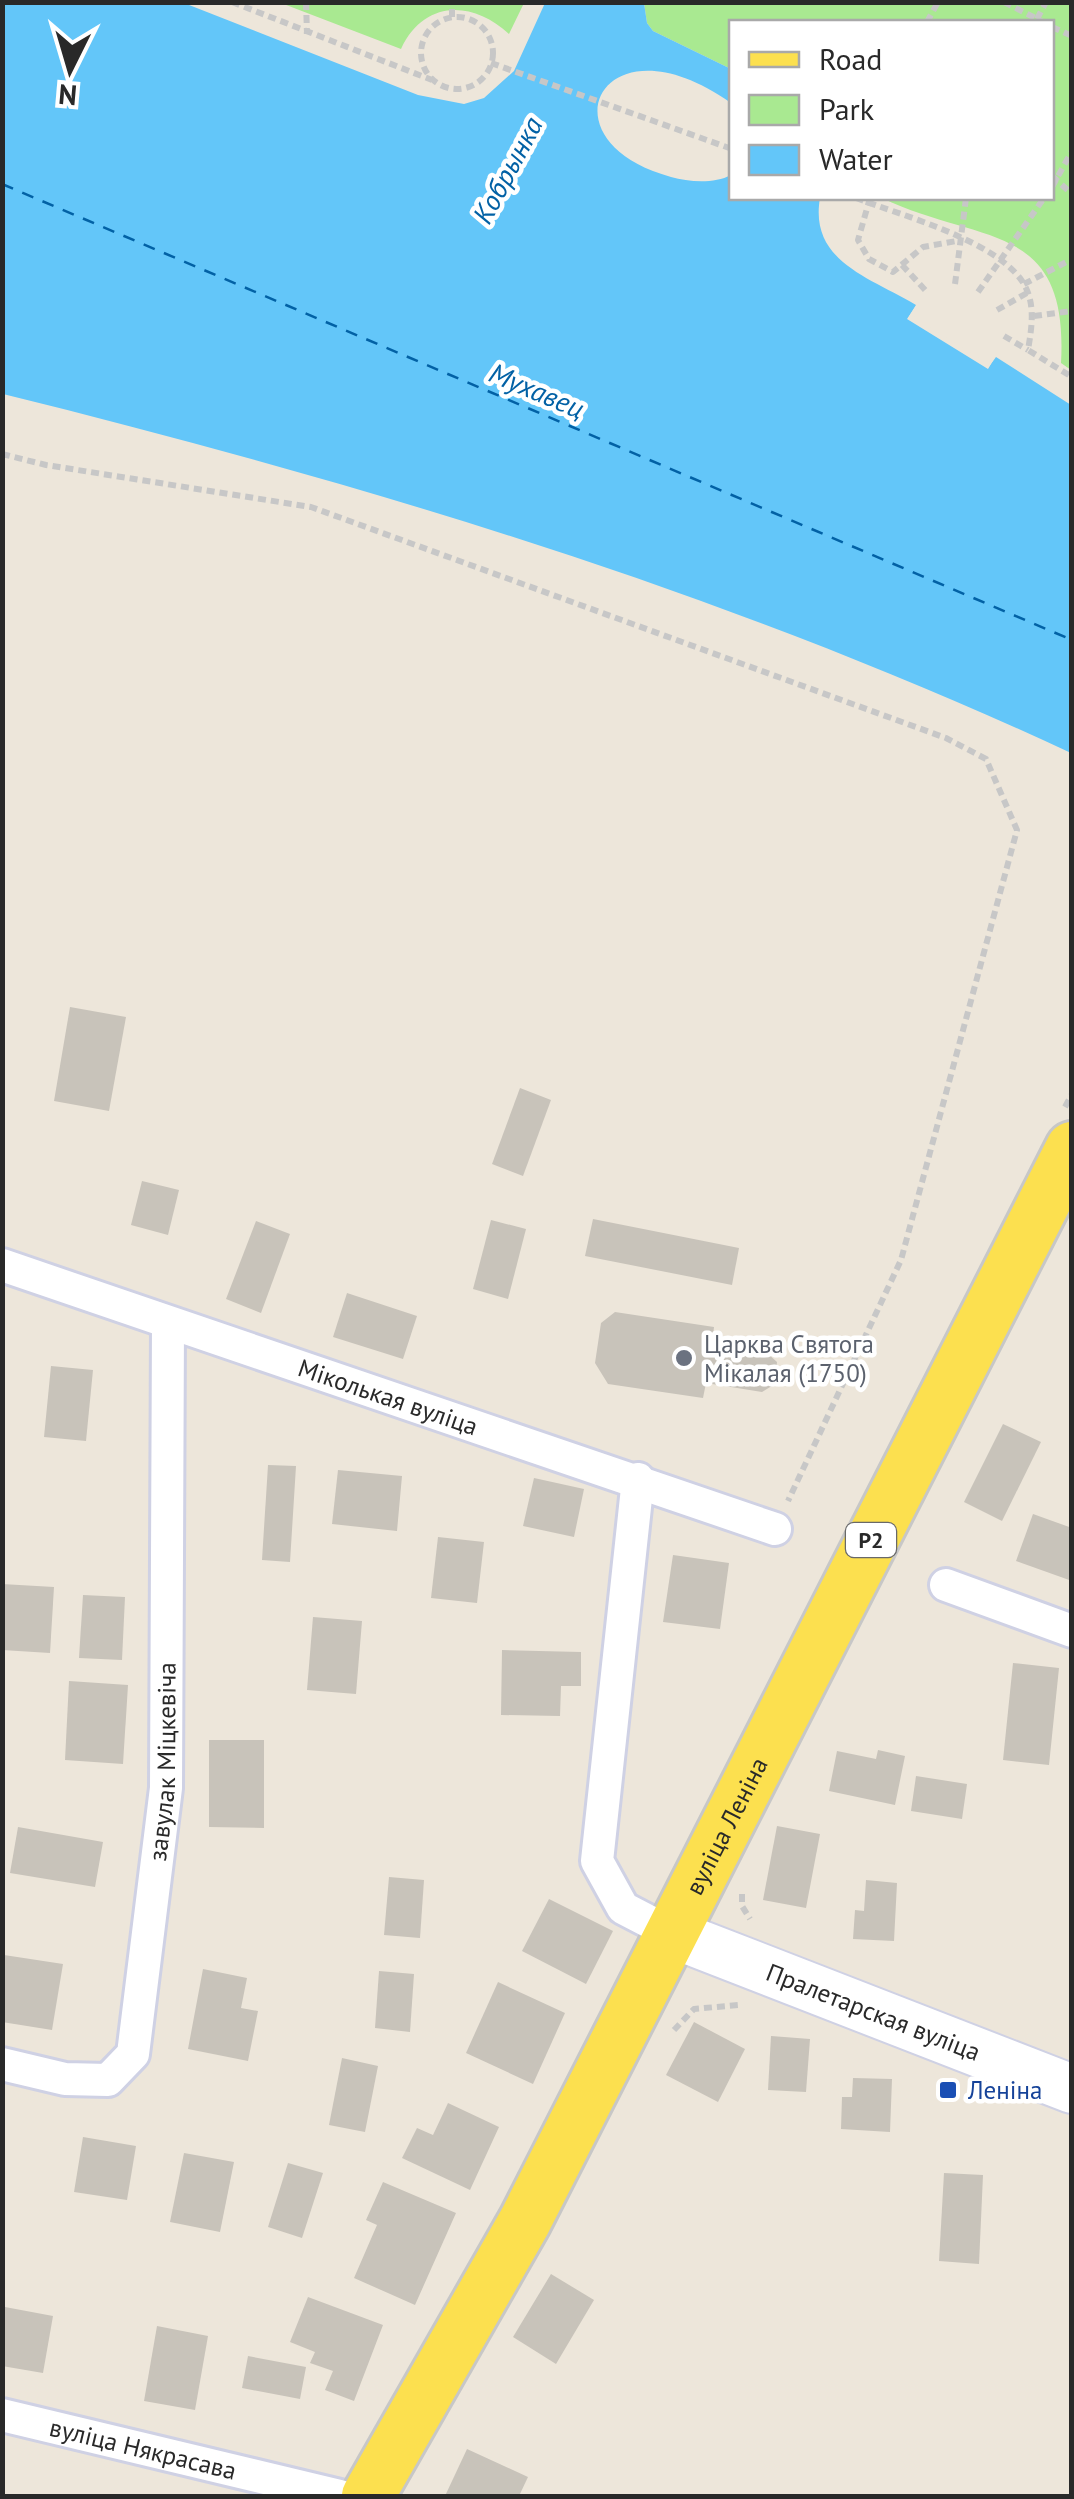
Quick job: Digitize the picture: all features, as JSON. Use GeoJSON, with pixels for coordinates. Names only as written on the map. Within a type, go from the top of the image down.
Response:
{"type":"FeatureCollection","features":[{"type":"Feature","properties":{"kind":"main road","name":"вуліца Леніна"},"geometry":{"type":"LineString","coordinates":[[368,2496],[525,2221],[1072,1148]]}},
{"type":"Feature","properties":{"kind":"main road","name":"Пралетарская вуліца"},"geometry":{"type":"LineString","coordinates":[[673,1934],[1072,2089]]}},
{"type":"Feature","properties":{"kind":"street","name":"Міколькая вуліца"},"geometry":{"type":"LineString","coordinates":[[2,1265],[638,1479],[775,1529]]}},
{"type":"Feature","properties":{"kind":"street","name":"завулак Міцкевіча"},"geometry":{"type":"LineString","coordinates":[[2,2064],[65,2079],[108,2080],[133,2054],[166,1788],[168,1324]]}},
{"type":"Feature","properties":{"kind":"street"},"geometry":{"type":"LineString","coordinates":[[638,1479],[597,1861],[623,1908],[673,1934]]}},
{"type":"Feature","properties":{"kind":"street"},"geometry":{"type":"LineString","coordinates":[[946,1585],[1072,1631]]}},
{"type":"Feature","properties":{"kind":"street","name":"вуліца Някрасава"},"geometry":{"type":"LineString","coordinates":[[2,2415],[340,2496]]}},
{"type":"Feature","properties":{"kind":"path"},"geometry":{"type":"LineString","coordinates":[[306,2],[307,34]]}},
{"type":"Feature","properties":{"kind":"path"},"geometry":{"type":"LineString","coordinates":[[452,2],[452,17]]}},
{"type":"Feature","properties":{"kind":"path"},"geometry":{"type":"LineString","coordinates":[[1004,2],[1036,20]]}},
{"type":"Feature","properties":{"kind":"path"},"geometry":{"type":"LineString","coordinates":[[234,3],[444,86],[467,87],[478,82],[491,63],[493,51],[484,29],[475,22],[452,17],[431,27],[421,48],[426,72],[434,80]]}},
{"type":"Feature","properties":{"kind":"path"},"geometry":{"type":"LineString","coordinates":[[491,63],[729,148]]}},
{"type":"Feature","properties":{"kind":"path"},"geometry":{"type":"LineString","coordinates":[[1072,151],[1054,177],[1072,194]]}},
{"type":"Feature","properties":{"kind":"path"},"geometry":{"type":"LineString","coordinates":[[955,284],[966,200]]}},
{"type":"Feature","properties":{"kind":"path"},"geometry":{"type":"LineString","coordinates":[[978,292],[1043,200]]}},
{"type":"Feature","properties":{"kind":"path"},"geometry":{"type":"LineString","coordinates":[[962,240],[923,247],[893,272],[863,252],[859,230],[870,201],[962,240],[1003,259],[1026,288],[1034,316],[1028,350]]}},
{"type":"Feature","properties":{"kind":"path"},"geometry":{"type":"LineString","coordinates":[[998,310],[1072,259]]}},
{"type":"Feature","properties":{"kind":"path"},"geometry":{"type":"LineString","coordinates":[[902,265],[927,292]]}},
{"type":"Feature","properties":{"kind":"path"},"geometry":{"type":"LineString","coordinates":[[1034,316],[1072,311]]}},
{"type":"Feature","properties":{"kind":"path"},"geometry":{"type":"LineString","coordinates":[[1004,336],[1072,377]]}},
{"type":"Feature","properties":{"kind":"path"},"geometry":{"type":"LineString","coordinates":[[2,454],[46,465],[311,507],[946,738],[986,759],[1017,830],[944,1114],[901,1260],[775,1529]]}},
{"type":"Feature","properties":{"kind":"path"},"geometry":{"type":"LineString","coordinates":[[632,2010],[672,2032],[694,2009],[740,2005],[757,2010]]}},
{"type":"Feature","properties":{"kind":"green space"},"geometry":{"type":"Polygon","coordinates":[[[281,3],[524,3],[509,34],[480,15],[450,10],[422,21],[401,49],[281,3]]]}},
{"type":"Feature","properties":{"kind":"green space"},"geometry":{"type":"Polygon","coordinates":[[[644,3],[1071,3],[1071,370],[1061,363],[1060,316],[1050,283],[1033,260],[1011,244],[887,200],[1054,200],[1054,20],[729,20],[729,68],[653,31],[647,23],[644,3]]]}},
{"type":"Feature","properties":{"kind":"water"},"geometry":{"type":"Polygon","coordinates":[[[3,3],[184,3],[418,95],[464,104],[484,98],[514,71],[545,3],[644,3],[647,23],[653,31],[729,68],[729,102],[686,78],[648,71],[620,76],[603,92],[598,114],[606,137],[630,160],[686,180],[717,180],[729,176],[729,200],[820,200],[819,220],[833,252],[846,265],[916,305],[908,318],[988,368],[996,357],[1071,405],[1071,753],[812,642],[680,593],[411,505],[3,394],[3,3]]]}},
{"type":"Feature","properties":{"kind":"pier"},"geometry":{"type":"Polygon","coordinates":[[[919,301],[914,317],[986,362],[998,352],[988,369],[907,319],[919,301]]]}},
{"type":"Feature","properties":{"kind":"building"},"geometry":{"type":"Polygon","coordinates":[[[70,1007],[126,1017],[109,1111],[54,1101],[70,1007]]]}},
{"type":"Feature","properties":{"kind":"building"},"geometry":{"type":"Polygon","coordinates":[[[520,1088],[551,1100],[523,1176],[492,1164],[520,1088]]]}},
{"type":"Feature","properties":{"kind":"building"},"geometry":{"type":"Polygon","coordinates":[[[142,1181],[179,1190],[168,1235],[131,1225],[142,1181]]]}},
{"type":"Feature","properties":{"kind":"building"},"geometry":{"type":"Polygon","coordinates":[[[593,1219],[739,1248],[732,1285],[585,1256],[593,1219]]]}},
{"type":"Feature","properties":{"kind":"building"},"geometry":{"type":"Polygon","coordinates":[[[491,1220],[526,1229],[508,1299],[473,1289],[491,1220]]]}},
{"type":"Feature","properties":{"kind":"building"},"geometry":{"type":"Polygon","coordinates":[[[256,1221],[290,1234],[261,1313],[226,1299],[256,1221]]]}},
{"type":"Feature","properties":{"kind":"building"},"geometry":{"type":"Polygon","coordinates":[[[347,1293],[417,1316],[403,1359],[333,1337],[347,1293]]]}},
{"type":"Feature","properties":{"kind":"building","name":"Царква Святога Мікалая (1750)"},"geometry":{"type":"Polygon","coordinates":[[[615,1312],[714,1327],[712,1344],[767,1353],[777,1362],[775,1384],[762,1392],[706,1383],[703,1398],[608,1384],[595,1363],[601,1323],[615,1312]]]}},
{"type":"Feature","properties":{"kind":"building"},"geometry":{"type":"Polygon","coordinates":[[[51,1366],[93,1370],[86,1441],[44,1437],[51,1366]]]}},
{"type":"Feature","properties":{"kind":"building"},"geometry":{"type":"Polygon","coordinates":[[[1003,1424],[1041,1442],[1002,1521],[964,1502],[1003,1424]]]}},
{"type":"Feature","properties":{"kind":"building"},"geometry":{"type":"Polygon","coordinates":[[[268,1465],[296,1466],[290,1562],[262,1560],[268,1465]]]}},
{"type":"Feature","properties":{"kind":"building"},"geometry":{"type":"Polygon","coordinates":[[[338,1470],[402,1476],[397,1531],[332,1524],[338,1470]]]}},
{"type":"Feature","properties":{"kind":"building"},"geometry":{"type":"Polygon","coordinates":[[[534,1478],[584,1489],[574,1537],[523,1526],[534,1478]]]}},
{"type":"Feature","properties":{"kind":"building"},"geometry":{"type":"Polygon","coordinates":[[[1033,1514],[1072,1528],[1072,1581],[1016,1561],[1033,1514]]]}},
{"type":"Feature","properties":{"kind":"building"},"geometry":{"type":"Polygon","coordinates":[[[438,1537],[484,1542],[477,1603],[431,1598],[438,1537]]]}},
{"type":"Feature","properties":{"kind":"building"},"geometry":{"type":"Polygon","coordinates":[[[673,1555],[729,1563],[720,1629],[663,1622],[673,1555]]]}},
{"type":"Feature","properties":{"kind":"building"},"geometry":{"type":"Polygon","coordinates":[[[2,1584],[54,1587],[50,1653],[2,1650],[2,1584]]]}},
{"type":"Feature","properties":{"kind":"building"},"geometry":{"type":"Polygon","coordinates":[[[83,1595],[125,1597],[122,1660],[79,1658],[83,1595]]]}},
{"type":"Feature","properties":{"kind":"building"},"geometry":{"type":"Polygon","coordinates":[[[313,1617],[362,1621],[356,1694],[307,1690],[313,1617]]]}},
{"type":"Feature","properties":{"kind":"building"},"geometry":{"type":"Polygon","coordinates":[[[502,1650],[581,1652],[581,1686],[561,1686],[560,1716],[501,1715],[502,1650]]]}},
{"type":"Feature","properties":{"kind":"building"},"geometry":{"type":"Polygon","coordinates":[[[1013,1663],[1059,1668],[1049,1765],[1003,1760],[1013,1663]]]}},
{"type":"Feature","properties":{"kind":"building"},"geometry":{"type":"Polygon","coordinates":[[[69,1681],[128,1685],[123,1764],[65,1760],[69,1681]]]}},
{"type":"Feature","properties":{"kind":"building"},"geometry":{"type":"Polygon","coordinates":[[[209,1740],[264,1740],[264,1828],[209,1827],[209,1740]]]}},
{"type":"Feature","properties":{"kind":"building"},"geometry":{"type":"Polygon","coordinates":[[[878,1750],[905,1756],[895,1805],[829,1791],[837,1751],[876,1759],[878,1750]]]}},
{"type":"Feature","properties":{"kind":"building"},"geometry":{"type":"Polygon","coordinates":[[[916,1776],[967,1784],[962,1819],[911,1811],[916,1776]]]}},
{"type":"Feature","properties":{"kind":"building"},"geometry":{"type":"Polygon","coordinates":[[[777,1826],[820,1834],[806,1908],[763,1900],[777,1826]]]}},
{"type":"Feature","properties":{"kind":"building"},"geometry":{"type":"Polygon","coordinates":[[[18,1827],[103,1842],[95,1887],[10,1873],[18,1827]]]}},
{"type":"Feature","properties":{"kind":"building"},"geometry":{"type":"Polygon","coordinates":[[[389,1877],[424,1880],[420,1938],[384,1935],[389,1877]]]}},
{"type":"Feature","properties":{"kind":"building"},"geometry":{"type":"Polygon","coordinates":[[[866,1880],[897,1883],[894,1941],[853,1939],[855,1910],[864,1911],[866,1880]]]}},
{"type":"Feature","properties":{"kind":"building"},"geometry":{"type":"Polygon","coordinates":[[[549,1899],[613,1931],[586,1984],[522,1951],[549,1899]]]}},
{"type":"Feature","properties":{"kind":"building"},"geometry":{"type":"Polygon","coordinates":[[[4,1955],[63,1964],[52,2030],[2,2022],[4,1955]]]}},
{"type":"Feature","properties":{"kind":"building"},"geometry":{"type":"Polygon","coordinates":[[[203,1969],[247,1978],[241,2008],[258,2011],[248,2061],[188,2049],[203,1969]]]}},
{"type":"Feature","properties":{"kind":"building"},"geometry":{"type":"Polygon","coordinates":[[[379,1971],[414,1974],[410,2032],[375,2028],[379,1971]]]}},
{"type":"Feature","properties":{"kind":"building"},"geometry":{"type":"Polygon","coordinates":[[[498,1982],[565,2013],[533,2084],[466,2053],[498,1982]]]}},
{"type":"Feature","properties":{"kind":"building"},"geometry":{"type":"Polygon","coordinates":[[[694,2022],[745,2049],[718,2102],[666,2075],[694,2022]]]}},
{"type":"Feature","properties":{"kind":"building"},"geometry":{"type":"Polygon","coordinates":[[[771,2036],[810,2039],[806,2092],[768,2090],[771,2036]]]}},
{"type":"Feature","properties":{"kind":"building"},"geometry":{"type":"Polygon","coordinates":[[[342,2058],[378,2066],[365,2132],[329,2125],[342,2058]]]}},
{"type":"Feature","properties":{"kind":"building"},"geometry":{"type":"Polygon","coordinates":[[[853,2078],[892,2079],[890,2132],[841,2129],[842,2097],[852,2097],[853,2078]]]}},
{"type":"Feature","properties":{"kind":"building"},"geometry":{"type":"Polygon","coordinates":[[[448,2103],[499,2127],[470,2190],[402,2158],[417,2128],[433,2135],[448,2103]]]}},
{"type":"Feature","properties":{"kind":"building"},"geometry":{"type":"Polygon","coordinates":[[[83,2137],[136,2146],[127,2200],[74,2192],[83,2137]]]}},
{"type":"Feature","properties":{"kind":"building"},"geometry":{"type":"Polygon","coordinates":[[[184,2153],[234,2162],[220,2232],[170,2222],[184,2153]]]}},
{"type":"Feature","properties":{"kind":"building"},"geometry":{"type":"Polygon","coordinates":[[[288,2163],[323,2173],[302,2238],[268,2227],[288,2163]]]}},
{"type":"Feature","properties":{"kind":"building"},"geometry":{"type":"Polygon","coordinates":[[[944,2173],[983,2175],[979,2264],[939,2261],[944,2173]]]}},
{"type":"Feature","properties":{"kind":"building"},"geometry":{"type":"Polygon","coordinates":[[[383,2182],[456,2213],[415,2305],[354,2278],[377,2225],[366,2220],[383,2182]]]}},
{"type":"Feature","properties":{"kind":"building"},"geometry":{"type":"Polygon","coordinates":[[[551,2274],[594,2300],[556,2364],[513,2337],[551,2274]]]}},
{"type":"Feature","properties":{"kind":"building"},"geometry":{"type":"Polygon","coordinates":[[[308,2297],[383,2325],[354,2401],[325,2390],[333,2371],[310,2363],[315,2352],[290,2342],[308,2297]]]}},
{"type":"Feature","properties":{"kind":"building"},"geometry":{"type":"Polygon","coordinates":[[[5,2307],[53,2316],[43,2373],[2,2366],[5,2307]]]}},
{"type":"Feature","properties":{"kind":"building"},"geometry":{"type":"Polygon","coordinates":[[[157,2326],[208,2336],[195,2410],[144,2401],[157,2326]]]}},
{"type":"Feature","properties":{"kind":"building"},"geometry":{"type":"Polygon","coordinates":[[[248,2356],[306,2367],[300,2399],[242,2388],[248,2356]]]}},
{"type":"Feature","properties":{"kind":"building"},"geometry":{"type":"Polygon","coordinates":[[[467,2449],[528,2477],[519,2496],[445,2496],[467,2449]]]}},
{"type":"Feature","properties":{"kind":"ferry route"},"geometry":{"type":"LineString","coordinates":[[2,184],[1072,640]]}},
{"type":"Feature","properties":{"kind":"place","name":"Царква Святога Мікалая (1750)"},"geometry":{"type":"Point","coordinates":[684,1358]}},
{"type":"Feature","properties":{"kind":"place","name":"Леніна"},"geometry":{"type":"Point","coordinates":[948,2090]}},
{"type":"Feature","properties":{"kind":"water label","name":"Кобрынка"},"geometry":{"type":"Point","coordinates":[507,170]}},
{"type":"Feature","properties":{"kind":"water label","name":"Мухавец"},"geometry":{"type":"Point","coordinates":[537,390]}}]}
